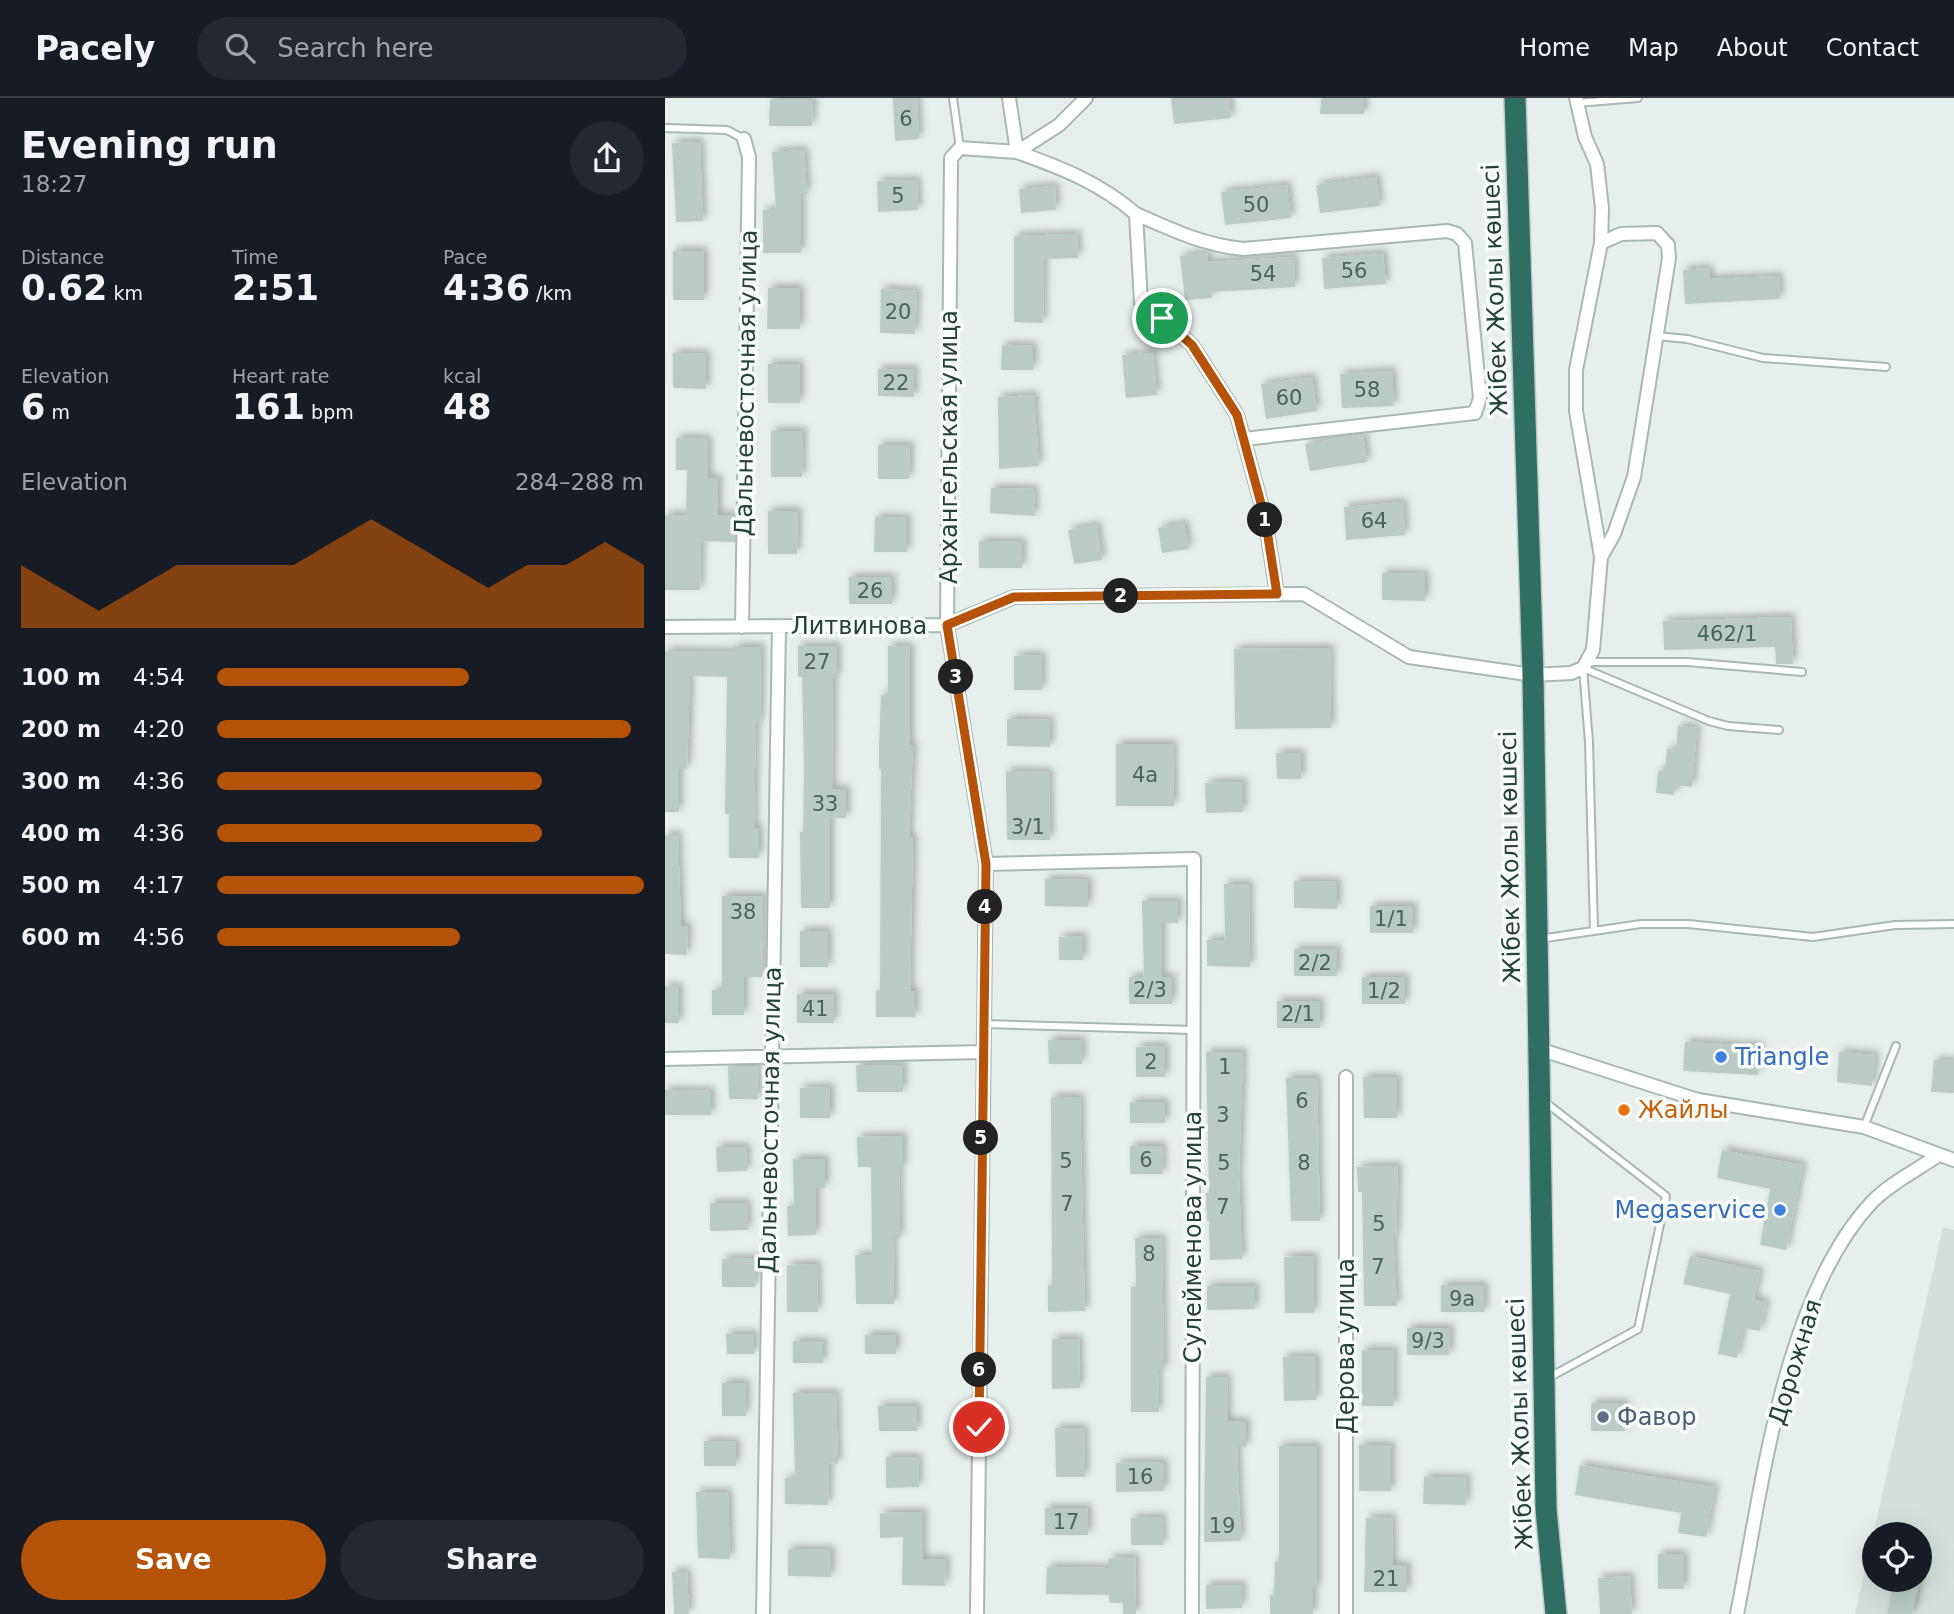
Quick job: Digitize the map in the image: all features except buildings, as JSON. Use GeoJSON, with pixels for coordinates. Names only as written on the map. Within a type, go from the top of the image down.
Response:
{"type":"FeatureCollection","features":[{"type":"Feature","properties":{"kind":"highway","name":"Жібек Жолы көшесі"},"geometry":{"type":"LineString","coordinates":[[1514,98],[1533,675],[1546,1509],[1556,1614]]}},
{"type":"Feature","properties":{"kind":"street"},"geometry":{"type":"LineString","coordinates":[[1009,98],[1017,152]]}},
{"type":"Feature","properties":{"kind":"street"},"geometry":{"type":"LineString","coordinates":[[1017,152],[1059,125],[1087,98]]}},
{"type":"Feature","properties":{"kind":"street"},"geometry":{"type":"LineString","coordinates":[[1577,100],[1585,137],[1597,164],[1602,208],[1601,243],[1577,370],[1576,411],[1601,557],[1593,650],[1586,665]]}},
{"type":"Feature","properties":{"kind":"street","name":"Дальневосточная улица"},"geometry":{"type":"LineString","coordinates":[[743,627],[749,157],[744,139]]}},
{"type":"Feature","properties":{"kind":"street"},"geometry":{"type":"LineString","coordinates":[[956,153],[1017,152],[1075,173],[1112,193],[1136,214],[1192,239],[1230,248],[1447,232],[1457,234],[1465,243],[1480,398],[1475,413],[1244,439]]}},
{"type":"Feature","properties":{"kind":"street","name":"Архангельская улица"},"geometry":{"type":"LineString","coordinates":[[956,153],[947,625],[986,864],[977,1614]]}},
{"type":"Feature","properties":{"kind":"street"},"geometry":{"type":"LineString","coordinates":[[1136,214],[1142,302],[1149,314],[1162,318],[1192,345],[1237,415],[1265,518],[1277,594]]}},
{"type":"Feature","properties":{"kind":"street"},"geometry":{"type":"LineString","coordinates":[[1601,243],[1621,234],[1640,232],[1657,233],[1668,245],[1657,336],[1634,477],[1615,534],[1601,557]]}},
{"type":"Feature","properties":{"kind":"street","name":"Литвинова"},"geometry":{"type":"LineString","coordinates":[[665,628],[947,625],[1014,597],[1304,594],[1409,657],[1533,675],[1571,673],[1586,665]]}},
{"type":"Feature","properties":{"kind":"street","name":"Дальневосточная улица"},"geometry":{"type":"LineString","coordinates":[[763,1614],[779,626]]}},
{"type":"Feature","properties":{"kind":"street","name":"Сулейменова улица"},"geometry":{"type":"LineString","coordinates":[[986,864],[1194,859],[1192,1614]]}},
{"type":"Feature","properties":{"kind":"street"},"geometry":{"type":"LineString","coordinates":[[1539,1049],[1698,1100],[1864,1127],[1954,1160]]}},
{"type":"Feature","properties":{"kind":"street"},"geometry":{"type":"LineString","coordinates":[[665,1059],[982,1052]]}},
{"type":"Feature","properties":{"kind":"street","name":"Дерова улица"},"geometry":{"type":"LineString","coordinates":[[1346,1077],[1346,1614]]}},
{"type":"Feature","properties":{"kind":"street","name":"Дорожная"},"geometry":{"type":"LineString","coordinates":[[1737,1614],[1786,1375],[1812,1299],[1836,1249],[1873,1200],[1937,1156]]}},
{"type":"Feature","properties":{"kind":"lane"},"geometry":{"type":"LineString","coordinates":[[953,98],[956,153]]}},
{"type":"Feature","properties":{"kind":"lane"},"geometry":{"type":"LineString","coordinates":[[1577,100],[1638,98]]}},
{"type":"Feature","properties":{"kind":"lane"},"geometry":{"type":"LineString","coordinates":[[665,128],[727,130],[744,139]]}},
{"type":"Feature","properties":{"kind":"lane"},"geometry":{"type":"LineString","coordinates":[[1657,336],[1687,339],[1763,358],[1886,367]]}},
{"type":"Feature","properties":{"kind":"lane"},"geometry":{"type":"LineString","coordinates":[[1586,665],[1687,662],[1803,672]]}},
{"type":"Feature","properties":{"kind":"lane"},"geometry":{"type":"LineString","coordinates":[[1586,665],[1709,721],[1728,726],[1779,730]]}},
{"type":"Feature","properties":{"kind":"lane"},"geometry":{"type":"LineString","coordinates":[[1586,665],[1594,931]]}},
{"type":"Feature","properties":{"kind":"lane"},"geometry":{"type":"LineString","coordinates":[[1537,940],[1641,924],[1688,924],[1813,937],[1895,925],[1954,924]]}},
{"type":"Feature","properties":{"kind":"lane"},"geometry":{"type":"LineString","coordinates":[[982,1024],[1193,1030]]}},
{"type":"Feature","properties":{"kind":"lane"},"geometry":{"type":"LineString","coordinates":[[1864,1127],[1896,1046]]}},
{"type":"Feature","properties":{"kind":"lane"},"geometry":{"type":"LineString","coordinates":[[1539,1098],[1666,1196],[1638,1329],[1544,1381]]}},
{"type":"Feature","properties":{"kind":"shaded area"},"geometry":{"type":"Polygon","coordinates":[[[1943,1227],[1954,1230],[1954,1614],[1855,1614],[1862,1583],[1862,1592],[1932,1592],[1932,1522],[1876,1522],[1943,1227]]]}},
{"type":"Feature","properties":{"kind":"place","name":"Triangle"},"geometry":{"type":"Point","coordinates":[1721,1057]}},
{"type":"Feature","properties":{"kind":"place","name":"Жайлы"},"geometry":{"type":"Point","coordinates":[1624,1110]}},
{"type":"Feature","properties":{"kind":"place","name":"Megaservice"},"geometry":{"type":"Point","coordinates":[1780,1210]}},
{"type":"Feature","properties":{"kind":"place","name":"Фавор"},"geometry":{"type":"Point","coordinates":[1603,1417]}},
{"type":"Feature","properties":{"kind":"route"},"geometry":{"type":"LineString","coordinates":[[979,1427],[986,864],[947,625],[1014,597],[1277,594],[1265,518],[1237,415],[1192,345],[1162,318]]}}]}
